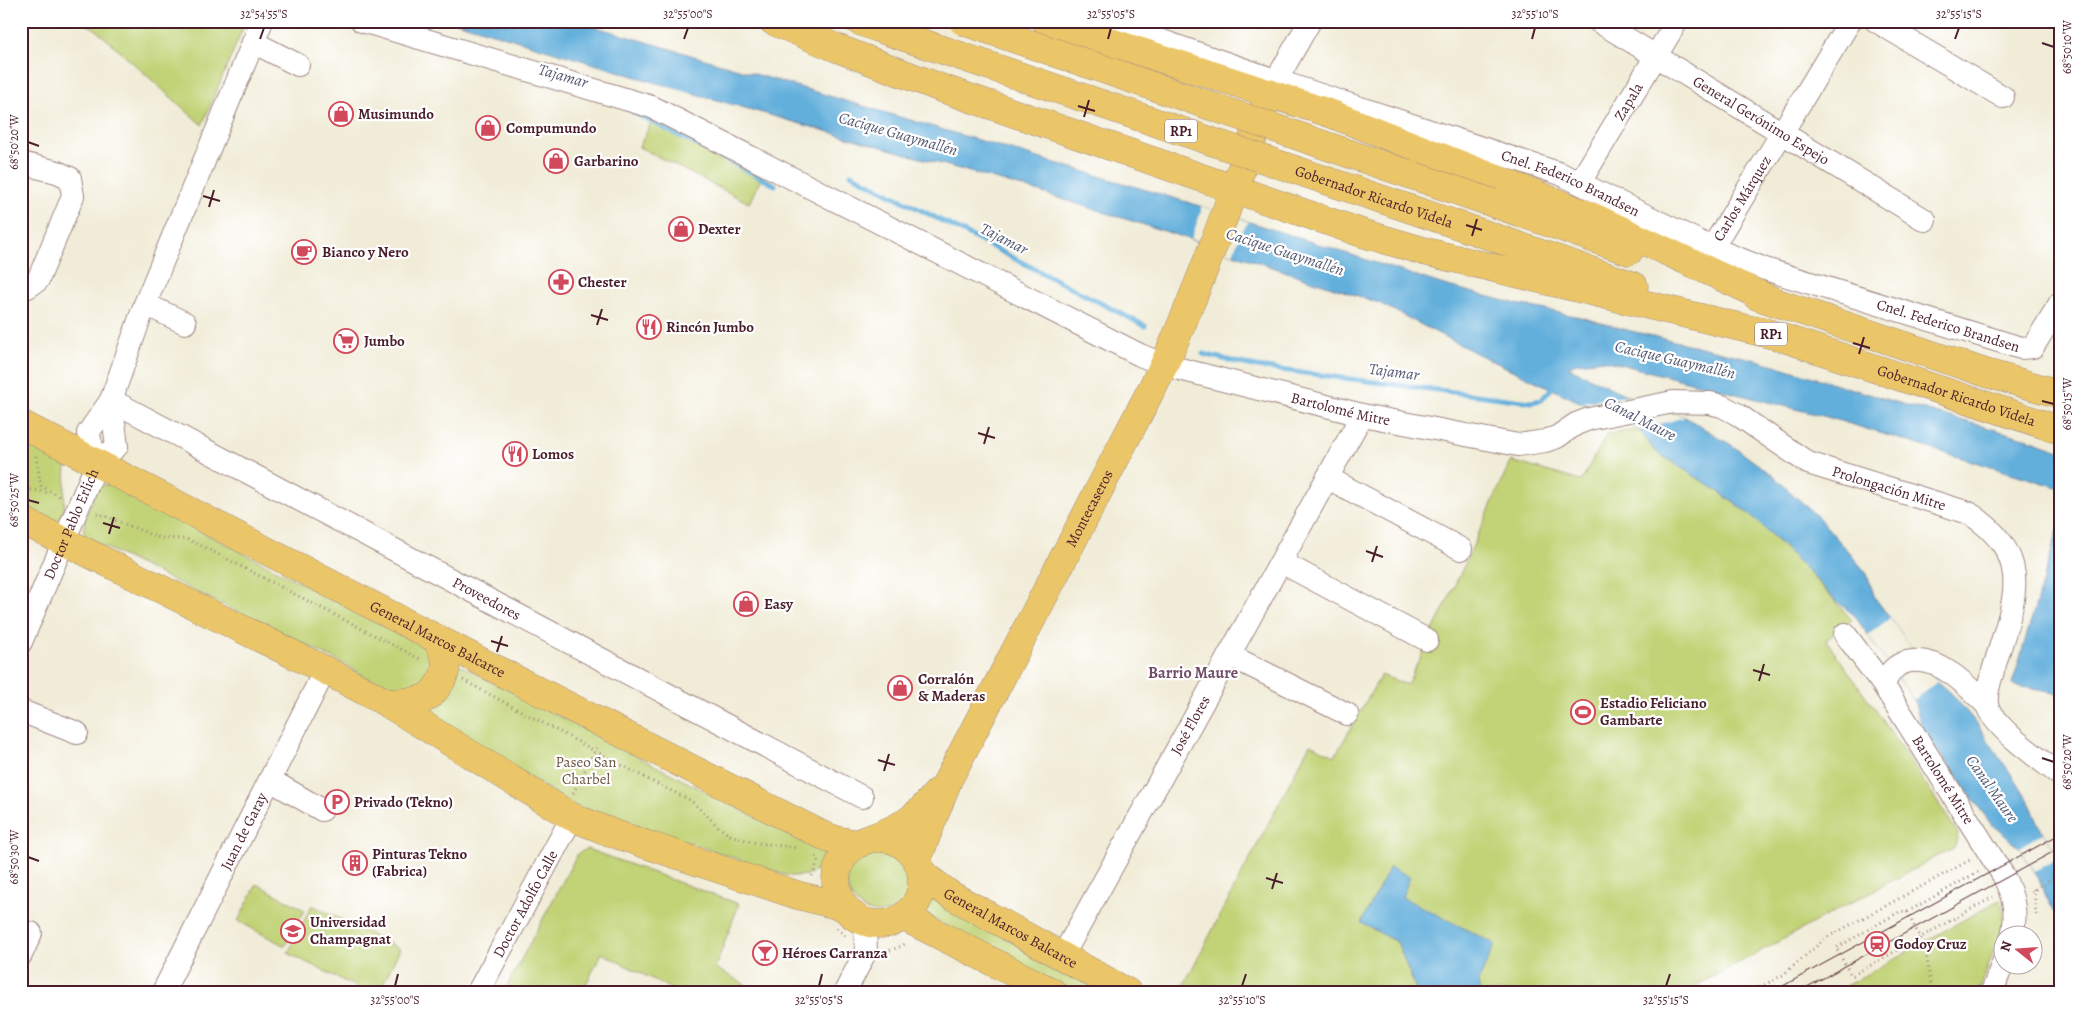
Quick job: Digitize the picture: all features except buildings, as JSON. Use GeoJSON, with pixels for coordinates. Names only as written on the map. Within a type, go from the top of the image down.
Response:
{"type":"FeatureCollection","features":[{"type":"Feature","properties":{"kind":"main road"},"geometry":{"type":"LineString","coordinates":[[774,21],[834,48],[940,88],[1362,233],[1427,252],[1777,336]]}},
{"type":"Feature","properties":{"kind":"main road","name":"Gobernador Ricardo Videla"},"geometry":{"type":"LineString","coordinates":[[963,21],[1773,301],[1986,373],[2060,394]]}},
{"type":"Feature","properties":{"kind":"main road"},"geometry":{"type":"LineString","coordinates":[[1046,21],[1272,86],[1332,114],[1577,211],[1773,301]]}},
{"type":"Feature","properties":{"kind":"main road","name":"Gobernador Ricardo Videla"},"geometry":{"type":"LineString","coordinates":[[868,24],[1777,336],[2060,430]]}},
{"type":"Feature","properties":{"kind":"main road","name":"Montecaseros"},"geometry":{"type":"LineString","coordinates":[[920,867],[948,780],[1164,364],[1192,301],[1272,86]]}},
{"type":"Feature","properties":{"kind":"main road","name":"General Marcos Balcarce"},"geometry":{"type":"LineString","coordinates":[[21,424],[434,638],[822,835],[836,840],[865,841]]}},
{"type":"Feature","properties":{"kind":"main road"},"geometry":{"type":"LineString","coordinates":[[21,520],[325,670],[387,703],[568,814],[612,834],[804,897],[846,917],[875,925],[914,921],[1052,992]]}},
{"type":"Feature","properties":{"kind":"main road"},"geometry":{"type":"LineString","coordinates":[[387,703],[420,700],[428,697],[439,684],[446,672],[444,653],[434,638]]}},
{"type":"Feature","properties":{"kind":"main road","name":"Montecaseros"},"geometry":{"type":"LineString","coordinates":[[865,841],[896,829],[912,820],[948,780]]}},
{"type":"Feature","properties":{"kind":"main road"},"geometry":{"type":"LineString","coordinates":[[846,917],[838,892],[837,872],[844,856],[865,841],[880,838],[896,841],[911,852],[920,867],[920,896],[915,905],[914,921]]}},
{"type":"Feature","properties":{"kind":"main road","name":"General Marcos Balcarce"},"geometry":{"type":"LineString","coordinates":[[920,867],[948,894],[1127,992]]}},
{"type":"Feature","properties":{"kind":"street"},"geometry":{"type":"LineString","coordinates":[[97,463],[116,446],[111,400],[145,304],[262,21]]}},
{"type":"Feature","properties":{"kind":"street","name":"Bartolomé Mitre"},"geometry":{"type":"LineString","coordinates":[[362,21],[652,107],[1132,351],[1164,364],[1362,415],[1518,445]]}},
{"type":"Feature","properties":{"kind":"street","name":"Cnel. Federico Brandsen"},"geometry":{"type":"LineString","coordinates":[[1104,21],[1272,86],[1561,174],[1712,248],[1796,280],[2021,348],[2033,347],[2060,303]]}},
{"type":"Feature","properties":{"kind":"street"},"geometry":{"type":"LineString","coordinates":[[1272,86],[1310,21]]}},
{"type":"Feature","properties":{"kind":"street","name":"General Gerónimo Espejo"},"geometry":{"type":"LineString","coordinates":[[1598,21],[1925,220]]}},
{"type":"Feature","properties":{"kind":"street","name":"Zapala"},"geometry":{"type":"LineString","coordinates":[[1580,182],[1677,21]]}},
{"type":"Feature","properties":{"kind":"street","name":"Carlos Márquez"},"geometry":{"type":"LineString","coordinates":[[1712,248],[1850,21]]}},
{"type":"Feature","properties":{"kind":"street"},"geometry":{"type":"LineString","coordinates":[[1876,21],[2003,97]]}},
{"type":"Feature","properties":{"kind":"street"},"geometry":{"type":"LineString","coordinates":[[253,42],[298,65]]}},
{"type":"Feature","properties":{"kind":"street"},"geometry":{"type":"LineString","coordinates":[[21,163],[57,172],[70,178],[73,196],[38,280],[28,287],[21,288]]}},
{"type":"Feature","properties":{"kind":"street"},"geometry":{"type":"LineString","coordinates":[[145,304],[184,323]]}},
{"type":"Feature","properties":{"kind":"street","name":"Proveedores"},"geometry":{"type":"LineString","coordinates":[[111,400],[862,797]]}},
{"type":"Feature","properties":{"kind":"street","name":"Prolongación Mitre"},"geometry":{"type":"LineString","coordinates":[[1518,445],[1545,441],[1557,437],[1576,424],[1673,402],[1693,402],[1722,406],[1737,414],[1808,463],[1969,513],[1987,524],[2002,540],[2010,558],[2015,578],[2014,601],[1988,688],[1987,705]]}},
{"type":"Feature","properties":{"kind":"street","name":"José Flores"},"geometry":{"type":"LineString","coordinates":[[1062,957],[1362,415]]}},
{"type":"Feature","properties":{"kind":"street","name":"Doctor Pablo Erlich"},"geometry":{"type":"LineString","coordinates":[[22,641],[97,463]]}},
{"type":"Feature","properties":{"kind":"street"},"geometry":{"type":"LineString","coordinates":[[1328,478],[1461,549]]}},
{"type":"Feature","properties":{"kind":"street"},"geometry":{"type":"LineString","coordinates":[[1281,562],[1427,640]]}},
{"type":"Feature","properties":{"kind":"street","name":"Bartolomé Mitre"},"geometry":{"type":"LineString","coordinates":[[1845,634],[1888,678],[1998,867],[2002,896]]}},
{"type":"Feature","properties":{"kind":"street"},"geometry":{"type":"LineString","coordinates":[[1230,655],[1347,714]]}},
{"type":"Feature","properties":{"kind":"street"},"geometry":{"type":"LineString","coordinates":[[1888,678],[1908,660],[1921,660],[1951,673],[1987,705],[1993,718],[2060,775]]}},
{"type":"Feature","properties":{"kind":"street","name":"Juan de Garay"},"geometry":{"type":"LineString","coordinates":[[163,992],[325,670]]}},
{"type":"Feature","properties":{"kind":"street"},"geometry":{"type":"LineString","coordinates":[[21,710],[77,733]]}},
{"type":"Feature","properties":{"kind":"street"},"geometry":{"type":"LineString","coordinates":[[270,780],[322,810]]}},
{"type":"Feature","properties":{"kind":"street","name":"Doctor Adolfo Calle"},"geometry":{"type":"LineString","coordinates":[[478,992],[568,814]]}},
{"type":"Feature","properties":{"kind":"street"},"geometry":{"type":"LineString","coordinates":[[2002,896],[2015,921],[2014,926]]}},
{"type":"Feature","properties":{"kind":"street"},"geometry":{"type":"LineString","coordinates":[[845,992],[866,951],[846,917]]}},
{"type":"Feature","properties":{"kind":"street"},"geometry":{"type":"LineString","coordinates":[[21,955],[31,933]]}},
{"type":"Feature","properties":{"kind":"street"},"geometry":{"type":"LineString","coordinates":[[1992,992],[1998,976]]}},
{"type":"Feature","properties":{"kind":"path"},"geometry":{"type":"LineString","coordinates":[[36,453],[40,483],[45,489],[58,496],[160,538],[186,539],[198,544],[446,672],[594,752],[682,796],[730,835],[752,842],[806,850]]}},
{"type":"Feature","properties":{"kind":"path"},"geometry":{"type":"LineString","coordinates":[[21,488],[58,496]]}},
{"type":"Feature","properties":{"kind":"path"},"geometry":{"type":"LineString","coordinates":[[568,814],[594,752],[608,725]]}},
{"type":"Feature","properties":{"kind":"path"},"geometry":{"type":"LineString","coordinates":[[804,897],[818,861],[816,854],[811,852]]}},
{"type":"Feature","properties":{"kind":"path"},"geometry":{"type":"LineString","coordinates":[[1751,992],[1783,975],[1826,938],[1975,857],[1982,873],[1907,912],[1901,911],[1836,948],[1851,975],[2002,896],[2041,885],[2060,873]]}},
{"type":"Feature","properties":{"kind":"path"},"geometry":{"type":"LineString","coordinates":[[1907,912],[1925,947],[1929,961],[1932,992]]}},
{"type":"Feature","properties":{"kind":"path"},"geometry":{"type":"LineString","coordinates":[[846,917],[862,950],[880,953],[902,946],[919,933],[914,921]]}},
{"type":"Feature","properties":{"kind":"green space"},"geometry":{"type":"Polygon","coordinates":[[[79,21],[246,21],[202,125],[94,28],[79,21]]]}},
{"type":"Feature","properties":{"kind":"green space"},"geometry":{"type":"Polygon","coordinates":[[[655,115],[765,171],[749,203],[639,147],[655,115]]]}},
{"type":"Feature","properties":{"kind":"green space"},"geometry":{"type":"Polygon","coordinates":[[[1639,430],[1655,451],[1718,491],[1753,517],[1803,566],[1852,620],[1826,640],[1882,719],[1958,833],[1955,847],[1684,992],[1180,992],[1310,744],[1335,756],[1381,675],[1407,685],[1464,566],[1511,461],[1581,481],[1607,434],[1639,430]]]}},
{"type":"Feature","properties":{"kind":"green space"},"geometry":{"type":"Polygon","coordinates":[[[21,437],[66,462],[64,510],[61,520],[53,521],[21,507],[21,437]]]}},
{"type":"Feature","properties":{"kind":"green space"},"geometry":{"type":"Polygon","coordinates":[[[110,484],[439,654],[427,689],[388,691],[344,664],[88,539],[84,535],[84,523],[88,510],[100,486],[110,484]]]}},
{"type":"Feature","properties":{"kind":"green space","name":"Paseo San Charbel"},"geometry":{"type":"Polygon","coordinates":[[[454,662],[819,850],[825,854],[824,861],[816,871],[810,874],[784,875],[577,807],[422,711],[454,662]]]}},
{"type":"Feature","properties":{"kind":"green space"},"geometry":{"type":"Polygon","coordinates":[[[587,849],[739,904],[715,968],[759,992],[677,992],[602,953],[582,992],[504,992],[578,853],[587,849]]]}},
{"type":"Feature","properties":{"kind":"green space"},"geometry":{"type":"Polygon","coordinates":[[[873,849],[885,849],[902,858],[909,869],[911,881],[909,893],[902,904],[885,913],[873,913],[861,908],[852,899],[847,887],[847,875],[852,863],[861,854],[873,849]]]}},
{"type":"Feature","properties":{"kind":"green space"},"geometry":{"type":"Polygon","coordinates":[[[257,884],[305,910],[285,946],[238,921],[257,884]]]}},
{"type":"Feature","properties":{"kind":"green space"},"geometry":{"type":"Polygon","coordinates":[[[932,897],[1103,992],[1063,992],[923,913],[932,897]]]}},
{"type":"Feature","properties":{"kind":"green space"},"geometry":{"type":"Polygon","coordinates":[[[2001,899],[2005,921],[2003,926],[1994,926],[1994,951],[1979,992],[1835,992],[2001,899]]]}},
{"type":"Feature","properties":{"kind":"green space"},"geometry":{"type":"Polygon","coordinates":[[[312,905],[400,949],[379,992],[366,992],[288,953],[312,905]]]}},
{"type":"Feature","properties":{"kind":"water"},"geometry":{"type":"Polygon","coordinates":[[[453,21],[576,21],[1197,205],[1444,285],[1761,361],[1892,401],[2032,440],[2060,450],[2060,488],[1827,417],[1604,360],[1576,363],[1568,367],[1628,396],[1685,417],[1733,446],[1772,475],[1820,519],[1867,574],[1875,598],[1937,682],[1951,693],[1977,724],[2028,799],[2043,833],[2060,857],[2060,920],[2044,894],[2039,878],[2019,847],[1991,824],[1922,729],[1914,700],[1854,615],[1835,600],[1753,517],[1718,491],[1655,451],[1639,430],[1478,354],[1379,303],[1183,237],[1033,190],[650,81],[453,21]]]}},
{"type":"Feature","properties":{"kind":"water"},"geometry":{"type":"Polygon","coordinates":[[[2060,523],[2060,694],[2012,685],[2060,523]]]}},
{"type":"Feature","properties":{"kind":"water"},"geometry":{"type":"Polygon","coordinates":[[[1390,867],[1410,877],[1402,897],[1495,944],[1478,982],[1480,992],[1417,992],[1397,942],[1361,923],[1390,867]]]}},
{"type":"Feature","properties":{"kind":"pier"},"geometry":{"type":"Polygon","coordinates":[[[1201,206],[1249,222],[1242,230],[1233,254],[1191,239],[1201,212],[1201,206]]]}},
{"type":"Feature","properties":{"kind":"pier"},"geometry":{"type":"Polygon","coordinates":[[[1628,396],[1685,417],[1639,430],[1583,402],[1628,396]]]}},
{"type":"Feature","properties":{"kind":"pier"},"geometry":{"type":"Polygon","coordinates":[[[1890,618],[1937,682],[1914,700],[1868,635],[1890,618]]]}},
{"type":"Feature","properties":{"kind":"pier"},"geometry":{"type":"Polygon","coordinates":[[[2043,833],[2060,857],[2035,871],[2019,847],[2043,833]]]}},
{"type":"Feature","properties":{"kind":"waterway","name":"Tajamar"},"geometry":{"type":"LineString","coordinates":[[332,21],[360,29]]}},
{"type":"Feature","properties":{"kind":"waterway","name":"Tajamar"},"geometry":{"type":"LineString","coordinates":[[633,112],[775,185]]}},
{"type":"Feature","properties":{"kind":"waterway","name":"Tajamar"},"geometry":{"type":"LineString","coordinates":[[851,174],[1145,326]]}},
{"type":"Feature","properties":{"kind":"waterway","name":"Tajamar"},"geometry":{"type":"LineString","coordinates":[[1203,354],[1257,367],[1531,402],[1541,400],[1556,384]]}},
{"type":"Feature","properties":{"kind":"tram line"},"geometry":{"type":"LineString","coordinates":[[1772,992],[2060,834]]}},
{"type":"Feature","properties":{"kind":"tram line"},"geometry":{"type":"LineString","coordinates":[[1798,992],[2060,848]]}},
{"type":"Feature","properties":{"kind":"place","name":"Musimundo"},"geometry":{"type":"Point","coordinates":[341,114]}},
{"type":"Feature","properties":{"kind":"place","name":"Compumundo"},"geometry":{"type":"Point","coordinates":[488,128]}},
{"type":"Feature","properties":{"kind":"place","name":"Garbarino"},"geometry":{"type":"Point","coordinates":[556,161]}},
{"type":"Feature","properties":{"kind":"place","name":"Dexter"},"geometry":{"type":"Point","coordinates":[681,229]}},
{"type":"Feature","properties":{"kind":"place","name":"Bianco y Nero"},"geometry":{"type":"Point","coordinates":[304,252]}},
{"type":"Feature","properties":{"kind":"place","name":"Chester"},"geometry":{"type":"Point","coordinates":[561,282]}},
{"type":"Feature","properties":{"kind":"place","name":"Rincón Jumbo"},"geometry":{"type":"Point","coordinates":[649,327]}},
{"type":"Feature","properties":{"kind":"place","name":"Jumbo"},"geometry":{"type":"Point","coordinates":[346,341]}},
{"type":"Feature","properties":{"kind":"place","name":"Lomos"},"geometry":{"type":"Point","coordinates":[515,454]}},
{"type":"Feature","properties":{"kind":"place","name":"Easy"},"geometry":{"type":"Point","coordinates":[746,604]}},
{"type":"Feature","properties":{"kind":"place","name":"Corralón & Maderas"},"geometry":{"type":"Point","coordinates":[900,688]}},
{"type":"Feature","properties":{"kind":"place","name":"Estadio Feliciano Gambarte"},"geometry":{"type":"Point","coordinates":[1583,712]}},
{"type":"Feature","properties":{"kind":"place","name":"Privado (Tekno)"},"geometry":{"type":"Point","coordinates":[337,802]}},
{"type":"Feature","properties":{"kind":"place","name":"Pinturas Tekno (Fabrica)"},"geometry":{"type":"Point","coordinates":[355,863]}},
{"type":"Feature","properties":{"kind":"place","name":"Universidad Champagnat"},"geometry":{"type":"Point","coordinates":[293,931]}},
{"type":"Feature","properties":{"kind":"place","name":"Godoy Cruz"},"geometry":{"type":"Point","coordinates":[1877,944]}},
{"type":"Feature","properties":{"kind":"place","name":"Héroes Carranza"},"geometry":{"type":"Point","coordinates":[765,953]}},
{"type":"Feature","properties":{"kind":"district","name":"Barrio Maure"},"geometry":{"type":"Point","coordinates":[1193,673]}},
{"type":"Feature","properties":{"kind":"water label","name":"Cacique Guaymallén"},"geometry":{"type":"Point","coordinates":[898,134]}},
{"type":"Feature","properties":{"kind":"water label","name":"Cacique Guaymallén"},"geometry":{"type":"Point","coordinates":[1285,252]}},
{"type":"Feature","properties":{"kind":"water label","name":"Cacique Guaymallén"},"geometry":{"type":"Point","coordinates":[1675,360]}},
{"type":"Feature","properties":{"kind":"water label","name":"Canal Maure"},"geometry":{"type":"Point","coordinates":[1640,419]}},
{"type":"Feature","properties":{"kind":"water label","name":"Canal Maure"},"geometry":{"type":"Point","coordinates":[1992,789]}}]}
